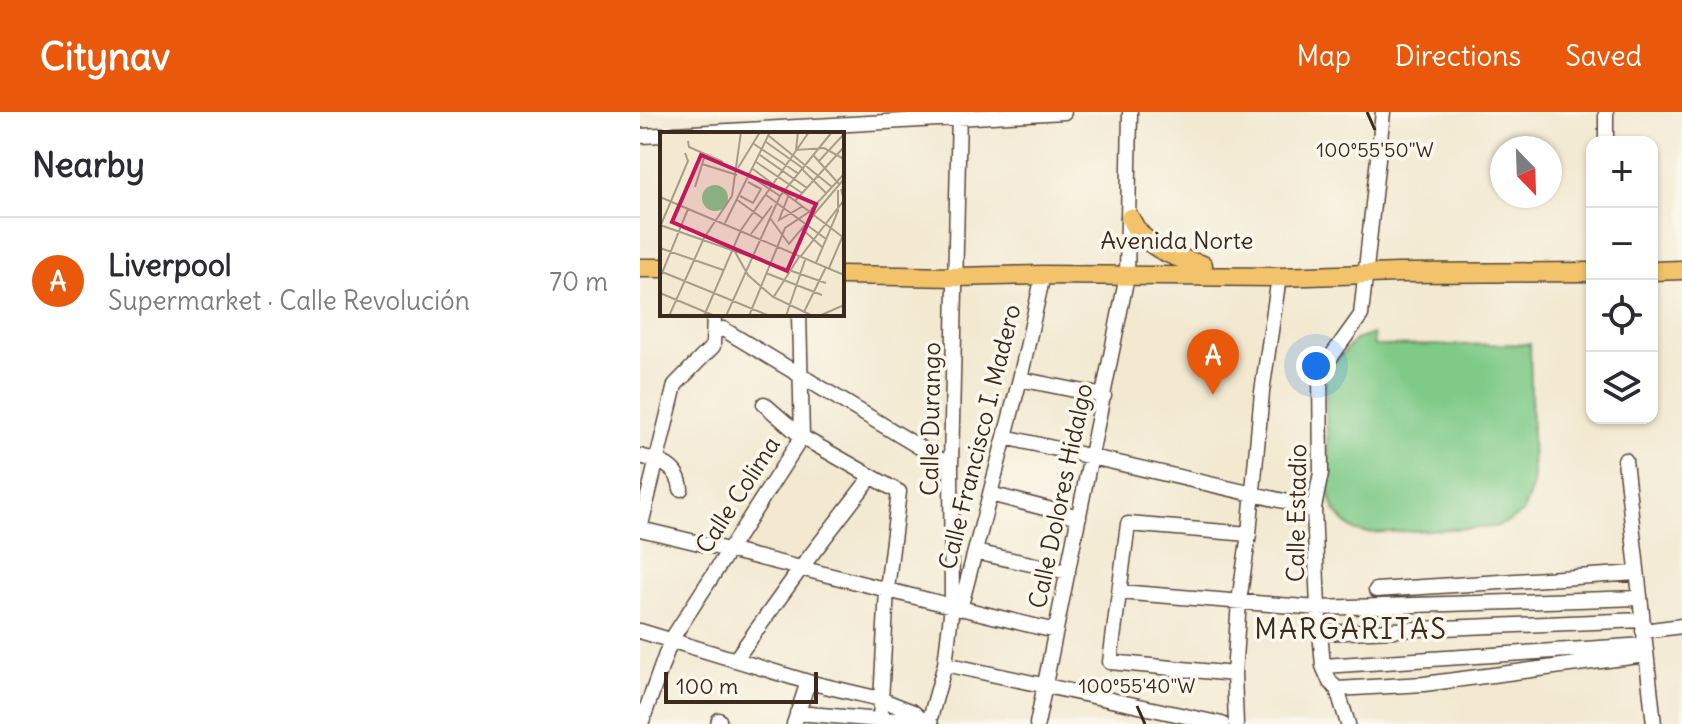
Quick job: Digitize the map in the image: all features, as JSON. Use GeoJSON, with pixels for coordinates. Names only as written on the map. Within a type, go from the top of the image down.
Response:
{"type":"FeatureCollection","features":[{"type":"Feature","properties":{"kind":"main road"},"geometry":{"type":"LineString","coordinates":[[1130,218],[1134,228],[1154,246],[1176,258],[1203,265]]}},
{"type":"Feature","properties":{"kind":"main road"},"geometry":{"type":"LineString","coordinates":[[844,264],[956,271]]}},
{"type":"Feature","properties":{"kind":"main road","name":"Avenida Norte"},"geometry":{"type":"LineString","coordinates":[[956,271],[1043,275],[1203,265],[1340,267],[1398,273],[1586,272]]}},
{"type":"Feature","properties":{"kind":"main road"},"geometry":{"type":"LineString","coordinates":[[1279,277],[1288,273],[1340,267]]}},
{"type":"Feature","properties":{"kind":"main road","name":"Avenida Norte"},"geometry":{"type":"LineString","coordinates":[[956,271],[1127,270],[1279,277],[1366,271]]}},
{"type":"Feature","properties":{"kind":"main road"},"geometry":{"type":"LineString","coordinates":[[1658,271],[1682,270]]}},
{"type":"Feature","properties":{"kind":"main road"},"geometry":{"type":"LineString","coordinates":[[844,275],[956,271]]}},
{"type":"Feature","properties":{"kind":"street"},"geometry":{"type":"LineString","coordinates":[[741,132],[840,119],[1064,112]]}},
{"type":"Feature","properties":{"kind":"street","name":"Calle Dolores Hidalgo"},"geometry":{"type":"LineString","coordinates":[[1037,724],[1127,270],[1130,112]]}},
{"type":"Feature","properties":{"kind":"street","name":"Calle Estadio"},"geometry":{"type":"LineString","coordinates":[[1348,724],[1337,689],[1323,666],[1318,608],[1314,508],[1321,473],[1320,372],[1361,315],[1383,112]]}},
{"type":"Feature","properties":{"kind":"street"},"geometry":{"type":"LineString","coordinates":[[1606,112],[1606,136]]}},
{"type":"Feature","properties":{"kind":"street","name":"Calle Durango"},"geometry":{"type":"LineString","coordinates":[[926,723],[945,664],[956,608],[951,466],[959,116]]}},
{"type":"Feature","properties":{"kind":"street"},"geometry":{"type":"LineString","coordinates":[[640,136],[660,135]]}},
{"type":"Feature","properties":{"kind":"street","name":"Calle Francisco I. Madero"},"geometry":{"type":"LineString","coordinates":[[956,608],[975,552],[1020,379],[1043,275]]}},
{"type":"Feature","properties":{"kind":"street"},"geometry":{"type":"LineString","coordinates":[[1236,724],[1234,674],[1239,601],[1249,534],[1262,392],[1279,277]]}},
{"type":"Feature","properties":{"kind":"street"},"geometry":{"type":"LineString","coordinates":[[714,316],[713,346],[675,385],[640,529],[1056,631]]}},
{"type":"Feature","properties":{"kind":"street","name":"Calle Colima"},"geometry":{"type":"LineString","coordinates":[[641,724],[671,640],[802,437],[799,316]]}},
{"type":"Feature","properties":{"kind":"street"},"geometry":{"type":"LineString","coordinates":[[714,331],[723,329],[951,466]]}},
{"type":"Feature","properties":{"kind":"street"},"geometry":{"type":"LineString","coordinates":[[1020,379],[1104,396]]}},
{"type":"Feature","properties":{"kind":"street"},"geometry":{"type":"LineString","coordinates":[[764,404],[802,437],[899,492],[887,589],[880,720]]}},
{"type":"Feature","properties":{"kind":"street"},"geometry":{"type":"LineString","coordinates":[[1005,437],[1314,508]]}},
{"type":"Feature","properties":{"kind":"street"},"geometry":{"type":"LineString","coordinates":[[640,456],[672,468],[681,489]]}},
{"type":"Feature","properties":{"kind":"street"},"geometry":{"type":"LineString","coordinates":[[1625,460],[1654,724]]}},
{"type":"Feature","properties":{"kind":"street"},"geometry":{"type":"LineString","coordinates":[[735,660],[871,477]]}},
{"type":"Feature","properties":{"kind":"street"},"geometry":{"type":"LineString","coordinates":[[990,494],[1079,517]]}},
{"type":"Feature","properties":{"kind":"street"},"geometry":{"type":"LineString","coordinates":[[1234,674],[1110,662],[1128,524],[1249,534]]}},
{"type":"Feature","properties":{"kind":"street"},"geometry":{"type":"LineString","coordinates":[[975,552],[1068,572]]}},
{"type":"Feature","properties":{"kind":"street"},"geometry":{"type":"LineString","coordinates":[[1376,590],[1637,573]]}},
{"type":"Feature","properties":{"kind":"street"},"geometry":{"type":"LineString","coordinates":[[1119,592],[1318,608],[1640,598]]}},
{"type":"Feature","properties":{"kind":"street"},"geometry":{"type":"LineString","coordinates":[[1337,689],[1424,684],[1644,638],[1682,626]]}},
{"type":"Feature","properties":{"kind":"street"},"geometry":{"type":"LineString","coordinates":[[640,631],[808,682],[880,699],[913,712],[926,723]]}},
{"type":"Feature","properties":{"kind":"street"},"geometry":{"type":"LineString","coordinates":[[1321,633],[1644,638]]}},
{"type":"Feature","properties":{"kind":"street"},"geometry":{"type":"LineString","coordinates":[[1323,666],[1644,638]]}},
{"type":"Feature","properties":{"kind":"street"},"geometry":{"type":"LineString","coordinates":[[945,664],[1222,724]]}},
{"type":"Feature","properties":{"kind":"street"},"geometry":{"type":"LineString","coordinates":[[808,682],[796,718],[926,723]]}},
{"type":"Feature","properties":{"kind":"street"},"geometry":{"type":"LineString","coordinates":[[1150,724],[1152,708]]}},
{"type":"Feature","properties":{"kind":"green space"},"geometry":{"type":"Polygon","coordinates":[[[1373,334],[1374,346],[1530,344],[1533,485],[1523,512],[1495,527],[1368,533],[1356,531],[1344,522],[1335,511],[1329,493],[1325,373],[1355,340],[1373,334]]]}},
{"type":"Feature","properties":{"kind":"place","name":"Liverpool"},"geometry":{"type":"Point","coordinates":[1213,395]}},
{"type":"Feature","properties":{"kind":"district","name":"MARGARITAS"},"geometry":{"type":"Point","coordinates":[1351,629]}}]}
